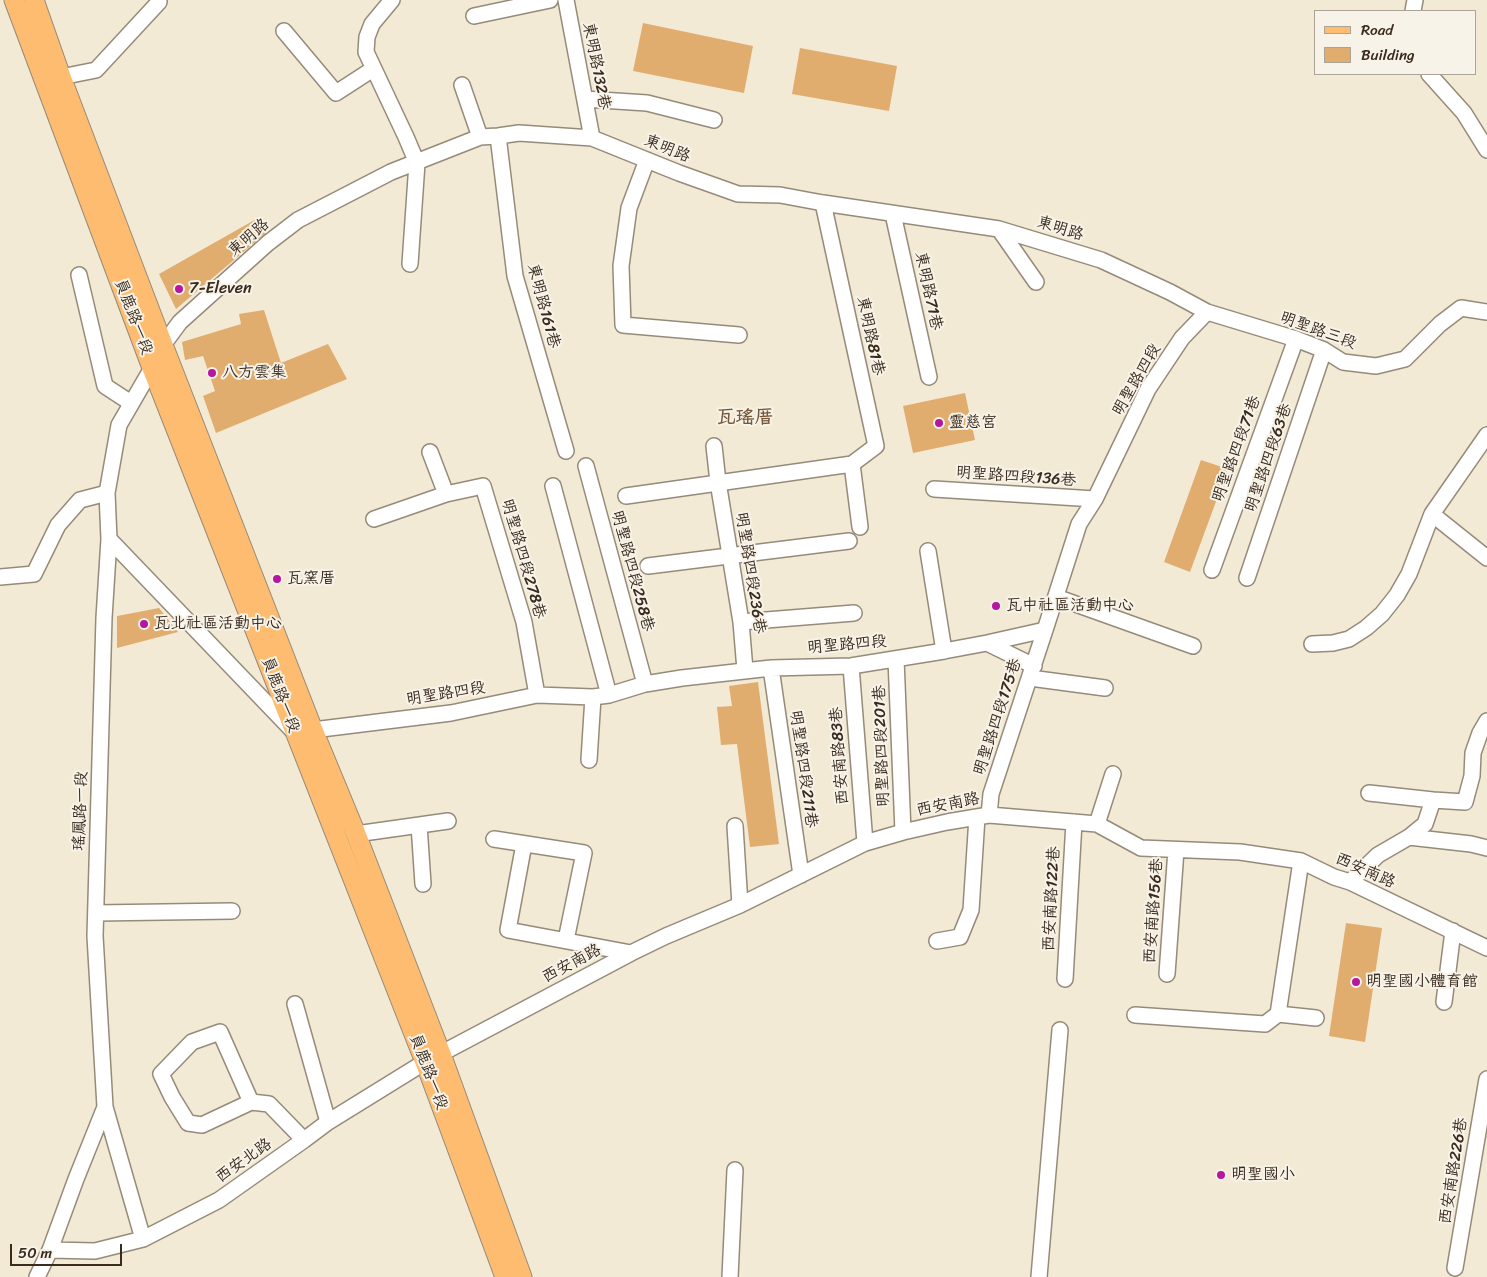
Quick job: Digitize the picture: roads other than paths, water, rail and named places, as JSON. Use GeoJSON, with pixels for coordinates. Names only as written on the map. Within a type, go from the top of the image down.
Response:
{"type":"FeatureCollection","features":[{"type":"Feature","properties":{"kind":"main road","name":"員鹿路一段"},"geometry":{"type":"LineString","coordinates":[[14,0],[152,368],[304,732],[522,1277]]}},
{"type":"Feature","properties":{"kind":"main road","name":"員鹿路一段"},"geometry":{"type":"LineString","coordinates":[[34,0],[304,732],[356,834],[433,1058],[505,1277]]}},
{"type":"Feature","properties":{"kind":"street"},"geometry":{"type":"LineString","coordinates":[[392,0],[372,24],[367,37],[366,52],[417,163],[410,264]]}},
{"type":"Feature","properties":{"kind":"street"},"geometry":{"type":"LineString","coordinates":[[474,16],[550,0]]}},
{"type":"Feature","properties":{"kind":"street","name":"東明路132巷"},"geometry":{"type":"LineString","coordinates":[[566,0],[592,138]]}},
{"type":"Feature","properties":{"kind":"street"},"geometry":{"type":"LineString","coordinates":[[61,77],[96,70],[159,2]]}},
{"type":"Feature","properties":{"kind":"street"},"geometry":{"type":"LineString","coordinates":[[284,31],[336,93],[373,69]]}},
{"type":"Feature","properties":{"kind":"street"},"geometry":{"type":"LineString","coordinates":[[1430,75],[1464,112],[1487,150]]}},
{"type":"Feature","properties":{"kind":"street"},"geometry":{"type":"LineString","coordinates":[[462,85],[480,137]]}},
{"type":"Feature","properties":{"kind":"street"},"geometry":{"type":"LineString","coordinates":[[585,99],[647,102],[714,120]]}},
{"type":"Feature","properties":{"kind":"street","name":"東明路"},"geometry":{"type":"LineString","coordinates":[[163,346],[180,322],[268,243],[298,220],[391,172],[480,137],[519,133],[592,138],[738,194],[780,195],[823,204],[999,229],[1101,260],[1170,292],[1207,312]]}},
{"type":"Feature","properties":{"kind":"street","name":"東明路161巷"},"geometry":{"type":"LineString","coordinates":[[498,136],[515,276],[566,451]]}},
{"type":"Feature","properties":{"kind":"street"},"geometry":{"type":"LineString","coordinates":[[647,160],[629,208],[621,266],[623,325],[739,336]]}},
{"type":"Feature","properties":{"kind":"street","name":"東明路81巷"},"geometry":{"type":"LineString","coordinates":[[823,204],[876,446],[852,464]]}},
{"type":"Feature","properties":{"kind":"street","name":"東明路71巷"},"geometry":{"type":"LineString","coordinates":[[893,214],[929,377]]}},
{"type":"Feature","properties":{"kind":"street"},"geometry":{"type":"LineString","coordinates":[[999,229],[1036,282]]}},
{"type":"Feature","properties":{"kind":"street"},"geometry":{"type":"LineString","coordinates":[[79,275],[105,386],[131,403]]}},
{"type":"Feature","properties":{"kind":"street","name":"明聖路三段"},"geometry":{"type":"LineString","coordinates":[[1207,312],[1296,339],[1324,350],[1344,362],[1376,366],[1405,359],[1440,324],[1461,308],[1487,312]]}},
{"type":"Feature","properties":{"kind":"street","name":"明聖路四段"},"geometry":{"type":"LineString","coordinates":[[304,732],[451,713],[537,695],[593,697],[609,695],[645,684],[745,670],[851,666],[944,651],[1045,630],[1079,524],[1095,500],[1148,389],[1182,338],[1207,312]]}},
{"type":"Feature","properties":{"kind":"street","name":"明聖路四段71巷"},"geometry":{"type":"LineString","coordinates":[[1212,570],[1296,339]]}},
{"type":"Feature","properties":{"kind":"street","name":"瑤鳳路一段"},"geometry":{"type":"LineString","coordinates":[[37,1277],[50,1250],[105,1108],[95,936],[104,618],[109,539],[107,493],[119,425],[163,346]]}},
{"type":"Feature","properties":{"kind":"street","name":"明聖路四段63巷"},"geometry":{"type":"LineString","coordinates":[[1247,578],[1324,350]]}},
{"type":"Feature","properties":{"kind":"street"},"geometry":{"type":"LineString","coordinates":[[1312,644],[1333,643],[1349,639],[1382,614],[1397,595],[1409,574],[1432,514],[1487,435]]}},
{"type":"Feature","properties":{"kind":"street","name":"明聖路四段236巷"},"geometry":{"type":"LineString","coordinates":[[714,446],[740,622],[745,670]]}},
{"type":"Feature","properties":{"kind":"street"},"geometry":{"type":"LineString","coordinates":[[430,452],[446,494]]}},
{"type":"Feature","properties":{"kind":"street"},"geometry":{"type":"LineString","coordinates":[[626,496],[852,464],[860,527]]}},
{"type":"Feature","properties":{"kind":"street","name":"明聖路四段258巷"},"geometry":{"type":"LineString","coordinates":[[586,466],[645,684]]}},
{"type":"Feature","properties":{"kind":"street","name":"明聖路四段278巷"},"geometry":{"type":"LineString","coordinates":[[374,519],[446,494],[483,486],[524,622],[537,695]]}},
{"type":"Feature","properties":{"kind":"street"},"geometry":{"type":"LineString","coordinates":[[554,486],[609,695]]}},
{"type":"Feature","properties":{"kind":"street","name":"明聖路四段136巷"},"geometry":{"type":"LineString","coordinates":[[934,489],[1095,500]]}},
{"type":"Feature","properties":{"kind":"street"},"geometry":{"type":"LineString","coordinates":[[0,578],[34,574],[58,526],[80,500],[107,493]]}},
{"type":"Feature","properties":{"kind":"street"},"geometry":{"type":"LineString","coordinates":[[1432,514],[1487,558]]}},
{"type":"Feature","properties":{"kind":"street"},"geometry":{"type":"LineString","coordinates":[[109,539],[304,732]]}},
{"type":"Feature","properties":{"kind":"street"},"geometry":{"type":"LineString","coordinates":[[648,566],[849,541]]}},
{"type":"Feature","properties":{"kind":"street"},"geometry":{"type":"LineString","coordinates":[[928,551],[944,651]]}},
{"type":"Feature","properties":{"kind":"street"},"geometry":{"type":"LineString","coordinates":[[1056,597],[1193,646]]}},
{"type":"Feature","properties":{"kind":"street"},"geometry":{"type":"LineString","coordinates":[[740,622],[854,613]]}},
{"type":"Feature","properties":{"kind":"street","name":"明聖路四段175巷"},"geometry":{"type":"LineString","coordinates":[[937,941],[960,936],[971,910],[983,816],[1045,630]]}},
{"type":"Feature","properties":{"kind":"street"},"geometry":{"type":"LineString","coordinates":[[987,643],[1032,672],[1105,688]]}},
{"type":"Feature","properties":{"kind":"street","name":"明聖路四段201巷"},"geometry":{"type":"LineString","coordinates":[[896,659],[903,832]]}},
{"type":"Feature","properties":{"kind":"street","name":"西安南路83巷"},"geometry":{"type":"LineString","coordinates":[[851,666],[865,843]]}},
{"type":"Feature","properties":{"kind":"street","name":"明聖路四段211巷"},"geometry":{"type":"LineString","coordinates":[[771,668],[801,875]]}},
{"type":"Feature","properties":{"kind":"street"},"geometry":{"type":"LineString","coordinates":[[589,760],[593,697]]}},
{"type":"Feature","properties":{"kind":"street"},"geometry":{"type":"LineString","coordinates":[[1369,793],[1465,802],[1472,776],[1474,754],[1480,733],[1487,721]]}},
{"type":"Feature","properties":{"kind":"street"},"geometry":{"type":"LineString","coordinates":[[1097,824],[1113,774]]}},
{"type":"Feature","properties":{"kind":"street"},"geometry":{"type":"LineString","coordinates":[[1350,882],[1378,855],[1409,837],[1425,824],[1433,800]]}},
{"type":"Feature","properties":{"kind":"street","name":"西安南路"},"geometry":{"type":"LineString","coordinates":[[433,1058],[631,952],[740,905],[865,843],[903,832],[983,816],[1097,824],[1141,848],[1240,852],[1301,861],[1334,877],[1350,882],[1487,948]]}},
{"type":"Feature","properties":{"kind":"street"},"geometry":{"type":"LineString","coordinates":[[356,834],[448,821]]}},
{"type":"Feature","properties":{"kind":"street","name":"西安南路122巷"},"geometry":{"type":"LineString","coordinates":[[1065,979],[1074,822]]}},
{"type":"Feature","properties":{"kind":"street"},"geometry":{"type":"LineString","coordinates":[[419,825],[423,884]]}},
{"type":"Feature","properties":{"kind":"street"},"geometry":{"type":"LineString","coordinates":[[735,826],[740,905]]}},
{"type":"Feature","properties":{"kind":"street"},"geometry":{"type":"LineString","coordinates":[[1409,837],[1471,844],[1487,848]]}},
{"type":"Feature","properties":{"kind":"street"},"geometry":{"type":"LineString","coordinates":[[494,839],[584,853],[566,940]]}},
{"type":"Feature","properties":{"kind":"street"},"geometry":{"type":"LineString","coordinates":[[524,844],[508,930],[631,952]]}},
{"type":"Feature","properties":{"kind":"street","name":"西安南路156巷"},"geometry":{"type":"LineString","coordinates":[[1166,974],[1176,850]]}},
{"type":"Feature","properties":{"kind":"street"},"geometry":{"type":"LineString","coordinates":[[1278,1014],[1301,861]]}},
{"type":"Feature","properties":{"kind":"street"},"geometry":{"type":"LineString","coordinates":[[96,913],[232,911]]}},
{"type":"Feature","properties":{"kind":"street"},"geometry":{"type":"LineString","coordinates":[[1444,1002],[1452,931]]}},
{"type":"Feature","properties":{"kind":"street"},"geometry":{"type":"LineString","coordinates":[[296,1004],[328,1122]]}},
{"type":"Feature","properties":{"kind":"street"},"geometry":{"type":"LineString","coordinates":[[1135,1015],[1265,1024],[1278,1014],[1316,1018]]}},
{"type":"Feature","properties":{"kind":"street"},"geometry":{"type":"LineString","coordinates":[[1039,1277],[1060,1030]]}},
{"type":"Feature","properties":{"kind":"street"},"geometry":{"type":"LineString","coordinates":[[251,1102],[220,1032],[192,1042],[161,1074],[188,1123],[202,1125],[251,1102],[269,1104],[304,1140]]}},
{"type":"Feature","properties":{"kind":"street","name":"西安北路"},"geometry":{"type":"LineString","coordinates":[[50,1250],[95,1251],[143,1239],[219,1200],[328,1122],[433,1058]]}},
{"type":"Feature","properties":{"kind":"street","name":"西安南路226巷"},"geometry":{"type":"LineString","coordinates":[[1455,1268],[1487,1078]]}},
{"type":"Feature","properties":{"kind":"street"},"geometry":{"type":"LineString","coordinates":[[105,1108],[143,1239]]}},
{"type":"Feature","properties":{"kind":"street"},"geometry":{"type":"LineString","coordinates":[[730,1277],[735,1170]]}},
{"type":"Feature","properties":{"kind":"place","name":"7-Eleven"},"geometry":{"type":"Point","coordinates":[179,289]}},
{"type":"Feature","properties":{"kind":"place","name":"八方雲集"},"geometry":{"type":"Point","coordinates":[212,373]}},
{"type":"Feature","properties":{"kind":"place","name":"靈慈宮"},"geometry":{"type":"Point","coordinates":[939,423]}},
{"type":"Feature","properties":{"kind":"place","name":"瓦窯厝"},"geometry":{"type":"Point","coordinates":[277,579]}},
{"type":"Feature","properties":{"kind":"place","name":"瓦中社區活動中心"},"geometry":{"type":"Point","coordinates":[996,606]}},
{"type":"Feature","properties":{"kind":"place","name":"瓦北社區活動中心"},"geometry":{"type":"Point","coordinates":[144,624]}},
{"type":"Feature","properties":{"kind":"place","name":"明聖國小體育館"},"geometry":{"type":"Point","coordinates":[1356,982]}},
{"type":"Feature","properties":{"kind":"place","name":"明聖國小"},"geometry":{"type":"Point","coordinates":[1221,1175]}},
{"type":"Feature","properties":{"kind":"district","name":"瓦瑤厝"},"geometry":{"type":"Point","coordinates":[745,418]}}]}
